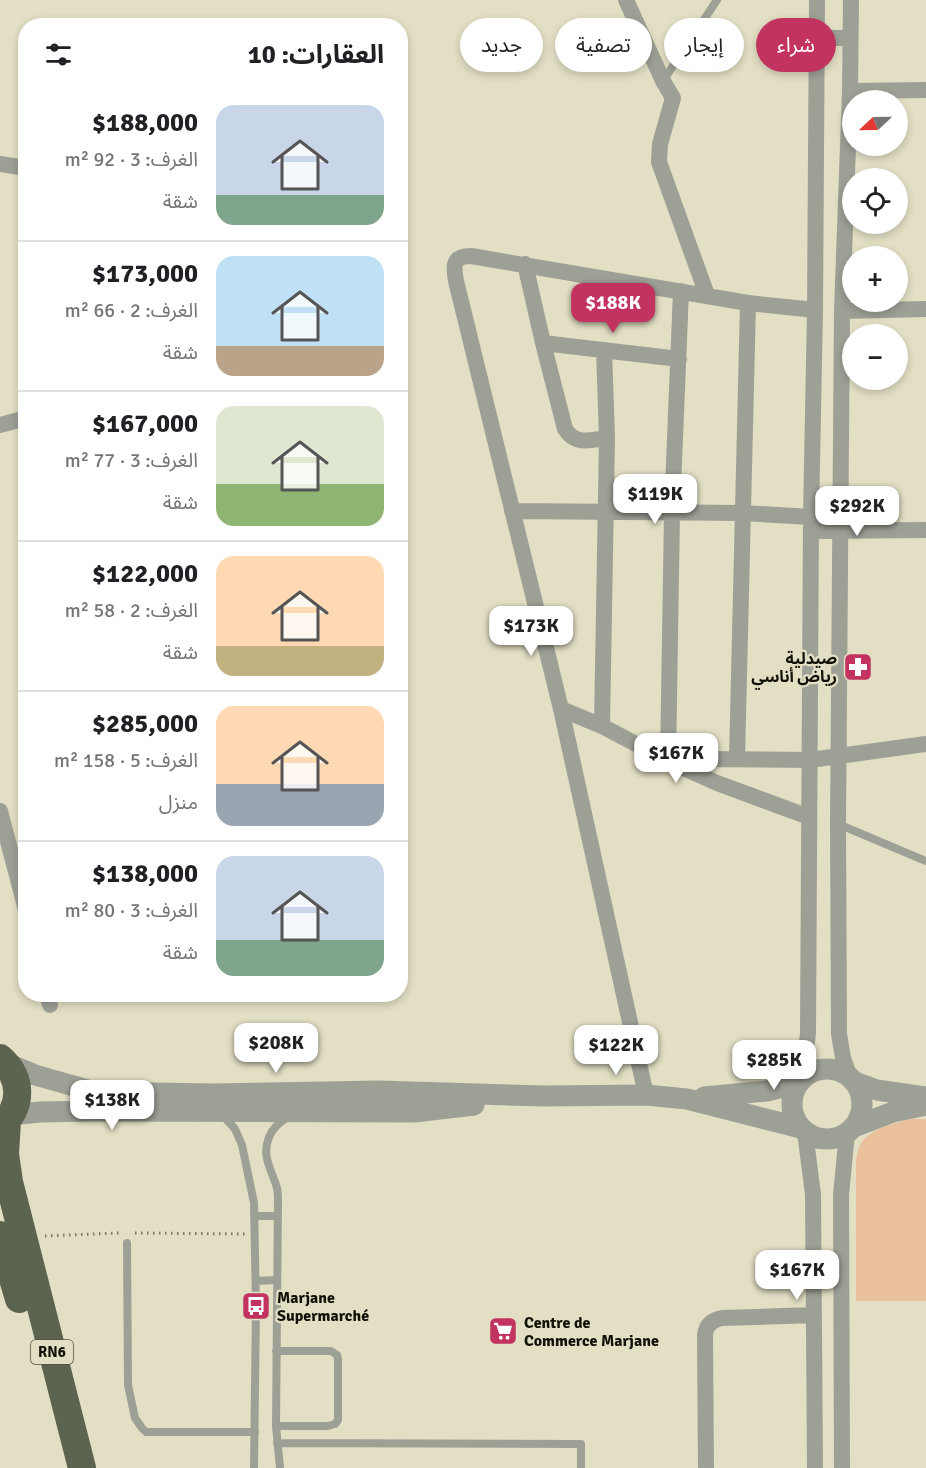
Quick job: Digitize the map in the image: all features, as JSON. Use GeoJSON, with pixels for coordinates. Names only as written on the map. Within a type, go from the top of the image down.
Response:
{"type":"FeatureCollection","features":[{"type":"Feature","properties":{"kind":"highway","name":"RN6"},"geometry":{"type":"LineString","coordinates":[[3,1061],[14,1075],[17,1088],[16,1102],[6,1121],[5,1154],[9,1182],[15,1286],[62,1468]]}},
{"type":"Feature","properties":{"kind":"highway","name":"RN6"},"geometry":{"type":"LineString","coordinates":[[11,1236],[82,1468]]}},
{"type":"Feature","properties":{"kind":"street"},"geometry":{"type":"LineString","coordinates":[[626,0],[673,98],[660,144],[659,162],[706,295]]}},
{"type":"Feature","properties":{"kind":"street"},"geometry":{"type":"LineString","coordinates":[[817,18],[818,0]]}},
{"type":"Feature","properties":{"kind":"street"},"geometry":{"type":"LineString","coordinates":[[850,90],[851,0]]}},
{"type":"Feature","properties":{"kind":"street"},"geometry":{"type":"LineString","coordinates":[[836,38],[850,38]]}},
{"type":"Feature","properties":{"kind":"street"},"geometry":{"type":"LineString","coordinates":[[815,1468],[813,1194],[803,1130],[795,1118],[792,1106],[794,1094],[801,1081],[808,1033],[816,72]]}},
{"type":"Feature","properties":{"kind":"street"},"geometry":{"type":"LineString","coordinates":[[908,90],[926,90]]}},
{"type":"Feature","properties":{"kind":"street"},"geometry":{"type":"LineString","coordinates":[[845,246],[848,156]]}},
{"type":"Feature","properties":{"kind":"street"},"geometry":{"type":"LineString","coordinates":[[0,164],[18,167]]}},
{"type":"Feature","properties":{"kind":"street"},"geometry":{"type":"LineString","coordinates":[[646,1095],[561,709],[454,266],[456,261],[465,256],[525,264],[748,303],[815,310]]}},
{"type":"Feature","properties":{"kind":"street"},"geometry":{"type":"LineString","coordinates":[[525,264],[562,419],[569,435],[579,441],[607,438]]}},
{"type":"Feature","properties":{"kind":"street"},"geometry":{"type":"LineString","coordinates":[[815,286],[842,286]]}},
{"type":"Feature","properties":{"kind":"street"},"geometry":{"type":"LineString","coordinates":[[671,763],[672,512],[681,291]]}},
{"type":"Feature","properties":{"kind":"street"},"geometry":{"type":"LineString","coordinates":[[737,759],[748,303]]}},
{"type":"Feature","properties":{"kind":"street"},"geometry":{"type":"LineString","coordinates":[[908,309],[926,309]]}},
{"type":"Feature","properties":{"kind":"street"},"geometry":{"type":"LineString","coordinates":[[842,311],[838,824],[839,1034],[843,1058],[862,1097],[859,1120],[851,1130],[841,1195],[842,1468]]}},
{"type":"Feature","properties":{"kind":"street"},"geometry":{"type":"LineString","coordinates":[[543,343],[679,359]]}},
{"type":"Feature","properties":{"kind":"street"},"geometry":{"type":"LineString","coordinates":[[602,726],[607,512],[604,350]]}},
{"type":"Feature","properties":{"kind":"street"},"geometry":{"type":"LineString","coordinates":[[0,426],[18,420]]}},
{"type":"Feature","properties":{"kind":"street"},"geometry":{"type":"LineString","coordinates":[[512,511],[743,513],[840,530],[926,530]]}},
{"type":"Feature","properties":{"kind":"street"},"geometry":{"type":"LineString","coordinates":[[561,709],[602,726],[671,763],[717,783],[809,817]]}},
{"type":"Feature","properties":{"kind":"street"},"geometry":{"type":"LineString","coordinates":[[671,763],[694,759],[810,760],[926,744]]}},
{"type":"Feature","properties":{"kind":"street"},"geometry":{"type":"LineString","coordinates":[[0,811],[18,880]]}},
{"type":"Feature","properties":{"kind":"street"},"geometry":{"type":"LineString","coordinates":[[3,1061],[35,1075],[95,1092],[213,1094],[379,1091],[543,1096],[646,1095],[687,1099],[803,1130],[826,1140],[837,1138],[893,1112],[926,1105]]}},
{"type":"Feature","properties":{"kind":"street"},"geometry":{"type":"LineString","coordinates":[[687,1099],[767,1091],[801,1081],[811,1073],[831,1069],[876,1090],[926,1097]]}},
{"type":"Feature","properties":{"kind":"street"},"geometry":{"type":"LineString","coordinates":[[6,1121],[40,1112],[414,1112],[543,1096]]}},
{"type":"Feature","properties":{"kind":"street"},"geometry":{"type":"LineString","coordinates":[[706,1468],[705,1335],[708,1325],[722,1318],[814,1315]]}},
{"type":"Feature","properties":{"kind":"lane"},"geometry":{"type":"LineString","coordinates":[[663,81],[717,0]]}},
{"type":"Feature","properties":{"kind":"lane"},"geometry":{"type":"LineString","coordinates":[[838,824],[926,861]]}},
{"type":"Feature","properties":{"kind":"lane"},"geometry":{"type":"LineString","coordinates":[[212,1111],[226,1119],[235,1129],[242,1145],[254,1203],[256,1281],[254,1468]]}},
{"type":"Feature","properties":{"kind":"lane"},"geometry":{"type":"LineString","coordinates":[[280,1468],[276,1426],[277,1188],[265,1155],[266,1145],[277,1124],[298,1112]]}},
{"type":"Feature","properties":{"kind":"lane"},"geometry":{"type":"LineString","coordinates":[[254,1216],[278,1216]]}},
{"type":"Feature","properties":{"kind":"lane"},"geometry":{"type":"LineString","coordinates":[[128,1243],[128,1385],[135,1418],[146,1432],[255,1432]]}},
{"type":"Feature","properties":{"kind":"lane"},"geometry":{"type":"LineString","coordinates":[[256,1281],[277,1280]]}},
{"type":"Feature","properties":{"kind":"lane"},"geometry":{"type":"LineString","coordinates":[[276,1351],[331,1351],[337,1355],[338,1359],[338,1420],[335,1424],[276,1426]]}},
{"type":"Feature","properties":{"kind":"lane"},"geometry":{"type":"LineString","coordinates":[[277,1443],[581,1444],[581,1468]]}},
{"type":"Feature","properties":{"kind":"path"},"geometry":{"type":"LineString","coordinates":[[11,1236],[100,1233],[255,1234]]}},
{"type":"Feature","properties":{"kind":"shaded area"},"geometry":{"type":"Polygon","coordinates":[[[912,1119],[926,1119],[926,1301],[856,1301],[856,1160],[859,1148],[864,1139],[876,1131],[912,1119]]]}},
{"type":"Feature","properties":{"kind":"place","name":"صيدلية رياض أناسي"},"geometry":{"type":"Point","coordinates":[858,667]}},
{"type":"Feature","properties":{"kind":"place","name":"Marjane Supermarché"},"geometry":{"type":"Point","coordinates":[256,1306]}},
{"type":"Feature","properties":{"kind":"place","name":"Centre de Commerce Marjane"},"geometry":{"type":"Point","coordinates":[503,1331]}}]}
